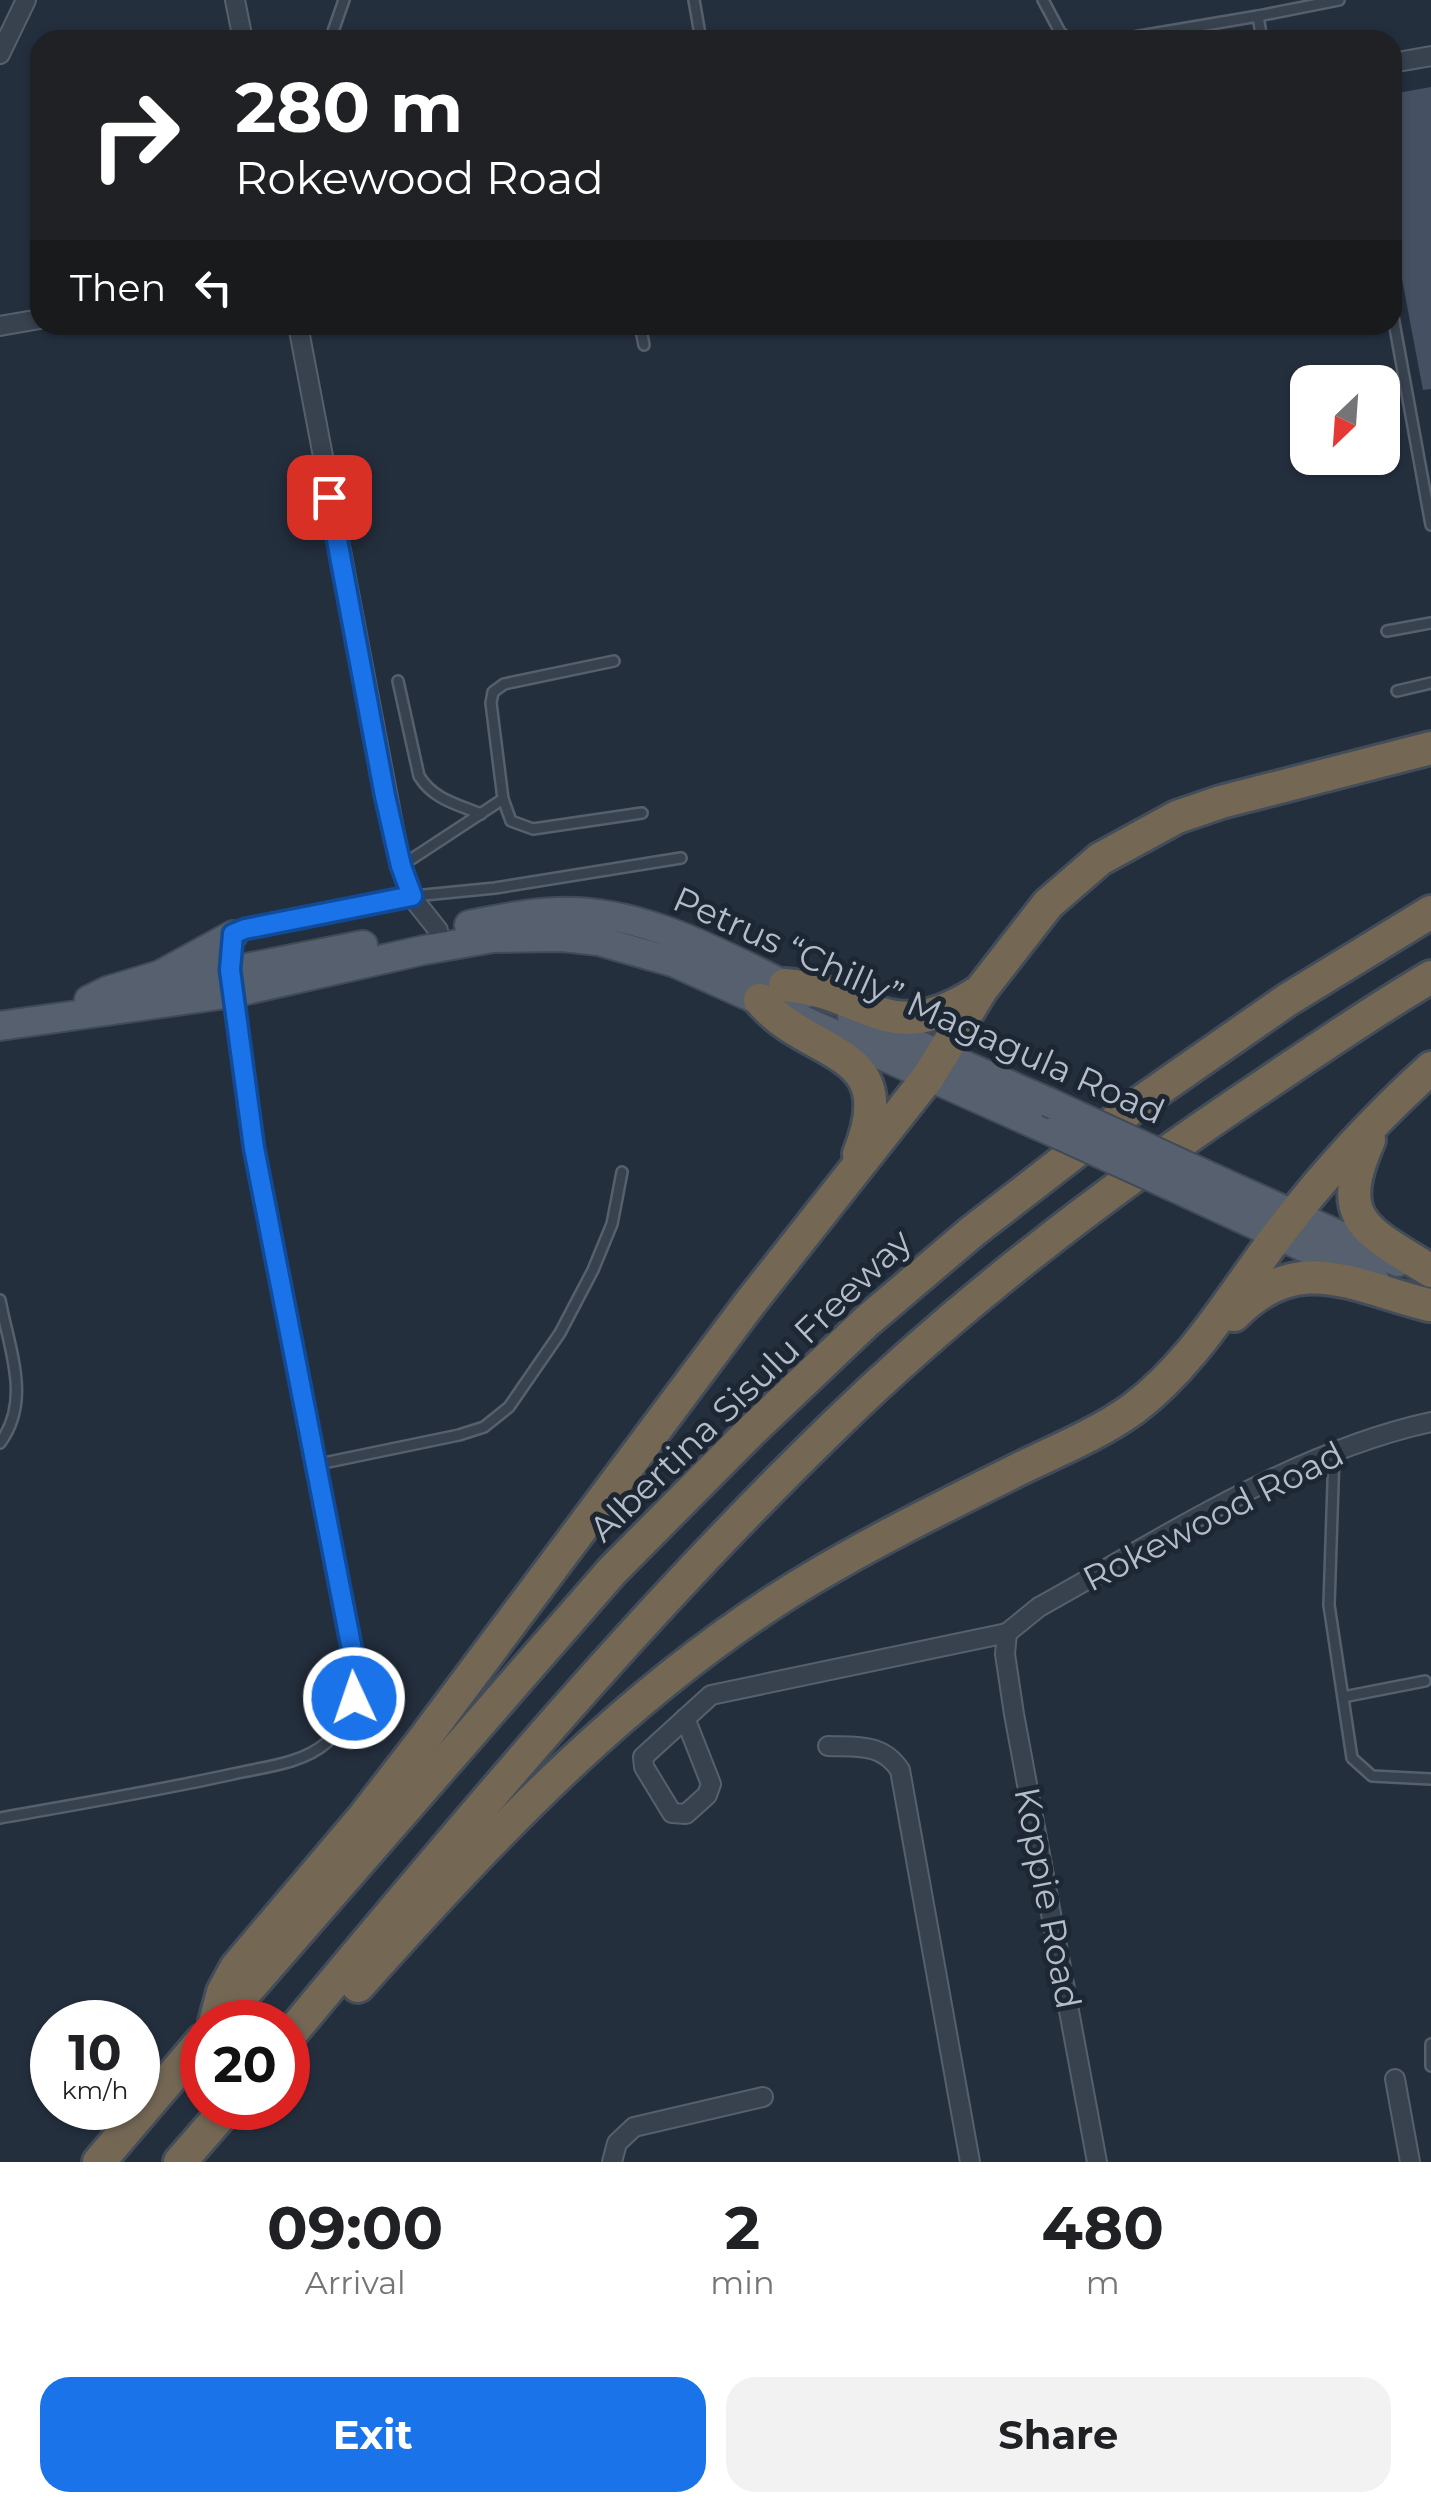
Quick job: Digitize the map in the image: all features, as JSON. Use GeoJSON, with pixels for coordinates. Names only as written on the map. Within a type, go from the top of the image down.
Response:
{"type":"FeatureCollection","features":[{"type":"Feature","properties":{"kind":"highway"},"geometry":{"type":"LineString","coordinates":[[221,2000],[236,1968],[421,1743],[750,1304],[935,1066],[981,990],[1048,904],[1086,869],[1135,837],[1176,817],[1431,748]]}},
{"type":"Feature","properties":{"kind":"highway","name":"Albertina Sisulu Freeway"},"geometry":{"type":"LineString","coordinates":[[236,2000],[612,1570],[867,1320],[973,1231],[1128,1111],[1287,1000],[1431,912]]}},
{"type":"Feature","properties":{"kind":"highway"},"geometry":{"type":"LineString","coordinates":[[310,2011],[582,1688],[836,1424],[1036,1250],[1099,1202],[1178,1144],[1431,977]]}},
{"type":"Feature","properties":{"kind":"highway"},"geometry":{"type":"LineString","coordinates":[[850,1177],[870,1122],[870,1096],[863,1077],[845,1057],[786,1022],[773,992],[806,986],[865,1010],[907,1020],[942,1013],[981,990]]}},
{"type":"Feature","properties":{"kind":"highway"},"geometry":{"type":"LineString","coordinates":[[310,2038],[558,1775],[614,1721],[670,1676],[738,1625],[812,1578],[1113,1422],[1166,1380],[1195,1348],[1286,1225],[1376,1122],[1431,1068]]}},
{"type":"Feature","properties":{"kind":"highway"},"geometry":{"type":"LineString","coordinates":[[1376,1122],[1352,1185],[1356,1212],[1430,1290]]}},
{"type":"Feature","properties":{"kind":"highway"},"geometry":{"type":"LineString","coordinates":[[1195,1348],[1214,1336],[1250,1299],[1298,1277],[1430,1290]]}},
{"type":"Feature","properties":{"kind":"highway"},"geometry":{"type":"LineString","coordinates":[[99,2162],[180,2067]]}},
{"type":"Feature","properties":{"kind":"highway"},"geometry":{"type":"LineString","coordinates":[[180,2162],[208,2130]]}},
{"type":"Feature","properties":{"kind":"main road","name":"Petrus “Chilly” Magagula Road"},"geometry":{"type":"LineString","coordinates":[[0,1014],[232,982],[438,930],[538,913],[612,916],[690,940],[773,992],[935,1066],[1053,1132],[1197,1184]]}},
{"type":"Feature","properties":{"kind":"main road"},"geometry":{"type":"LineString","coordinates":[[90,1000],[107,990],[160,975],[233,934]]}},
{"type":"Feature","properties":{"kind":"main road","name":"Petrus “Chilly” Magagula Road"},"geometry":{"type":"LineString","coordinates":[[0,1026],[232,982],[529,935],[599,941],[773,992]]}},
{"type":"Feature","properties":{"kind":"main road","name":"Petrus “Chilly” Magagula Road"},"geometry":{"type":"LineString","coordinates":[[935,1066],[1048,1102],[1197,1184],[1430,1290]]}},
{"type":"Feature","properties":{"kind":"street"},"geometry":{"type":"LineString","coordinates":[[0,54],[26,0]]}},
{"type":"Feature","properties":{"kind":"street"},"geometry":{"type":"LineString","coordinates":[[235,0],[241,30]]}},
{"type":"Feature","properties":{"kind":"street"},"geometry":{"type":"LineString","coordinates":[[1402,61],[1431,56]]}},
{"type":"Feature","properties":{"kind":"street"},"geometry":{"type":"LineString","coordinates":[[0,326],[30,321]]}},
{"type":"Feature","properties":{"kind":"street"},"geometry":{"type":"LineString","coordinates":[[300,335],[401,866],[412,896],[438,930]]}},
{"type":"Feature","properties":{"kind":"street"},"geometry":{"type":"LineString","coordinates":[[232,982],[233,934],[260,924],[412,896]]}},
{"type":"Feature","properties":{"kind":"street","name":"Rokewood Road"},"geometry":{"type":"LineString","coordinates":[[1007,1633],[1039,1607],[1256,1488],[1334,1450],[1431,1422]]}},
{"type":"Feature","properties":{"kind":"street"},"geometry":{"type":"LineString","coordinates":[[685,1718],[711,1784],[707,1795],[686,1814],[672,1813],[642,1757],[685,1718],[711,1695],[1007,1633]]}},
{"type":"Feature","properties":{"kind":"street","name":"Koppie Road"},"geometry":{"type":"LineString","coordinates":[[1007,1633],[1005,1654],[1014,1714],[1098,2162]]}},
{"type":"Feature","properties":{"kind":"street"},"geometry":{"type":"LineString","coordinates":[[828,1746],[874,1748],[892,1759],[900,1770],[970,2162]]}},
{"type":"Feature","properties":{"kind":"street"},"geometry":{"type":"LineString","coordinates":[[1395,2079],[1410,2162]]}},
{"type":"Feature","properties":{"kind":"street"},"geometry":{"type":"LineString","coordinates":[[612,2162],[617,2143],[634,2127],[762,2098]]}},
{"type":"Feature","properties":{"kind":"lane"},"geometry":{"type":"LineString","coordinates":[[334,30],[344,0]]}},
{"type":"Feature","properties":{"kind":"lane"},"geometry":{"type":"LineString","coordinates":[[694,0],[699,30]]}},
{"type":"Feature","properties":{"kind":"lane"},"geometry":{"type":"LineString","coordinates":[[1043,0],[1059,30]]}},
{"type":"Feature","properties":{"kind":"lane"},"geometry":{"type":"LineString","coordinates":[[1175,30],[1339,0]]}},
{"type":"Feature","properties":{"kind":"lane"},"geometry":{"type":"LineString","coordinates":[[1258,16],[1260,30]]}},
{"type":"Feature","properties":{"kind":"lane"},"geometry":{"type":"LineString","coordinates":[[642,335],[644,345]]}},
{"type":"Feature","properties":{"kind":"lane"},"geometry":{"type":"LineString","coordinates":[[1396,335],[1431,524]]}},
{"type":"Feature","properties":{"kind":"lane"},"geometry":{"type":"LineString","coordinates":[[1386,631],[1431,623]]}},
{"type":"Feature","properties":{"kind":"lane"},"geometry":{"type":"LineString","coordinates":[[614,661],[504,684],[494,692],[491,703],[503,800],[511,821],[533,829],[642,813]]}},
{"type":"Feature","properties":{"kind":"lane"},"geometry":{"type":"LineString","coordinates":[[398,681],[418,776],[427,789],[442,799],[481,814]]}},
{"type":"Feature","properties":{"kind":"lane"},"geometry":{"type":"LineString","coordinates":[[1397,691],[1431,683]]}},
{"type":"Feature","properties":{"kind":"lane"},"geometry":{"type":"LineString","coordinates":[[401,866],[503,800]]}},
{"type":"Feature","properties":{"kind":"lane"},"geometry":{"type":"LineString","coordinates":[[412,896],[495,888],[681,858]]}},
{"type":"Feature","properties":{"kind":"lane"},"geometry":{"type":"LineString","coordinates":[[0,1818],[276,1764],[323,1746],[336,1733],[354,1698],[355,1671],[254,1148],[232,982]]}},
{"type":"Feature","properties":{"kind":"lane"},"geometry":{"type":"LineString","coordinates":[[314,1465],[459,1435],[484,1427],[509,1407],[560,1333],[594,1270],[612,1224],[622,1172]]}},
{"type":"Feature","properties":{"kind":"lane"},"geometry":{"type":"LineString","coordinates":[[0,1300],[18,1398],[17,1411],[0,1443]]}},
{"type":"Feature","properties":{"kind":"lane"},"geometry":{"type":"LineString","coordinates":[[1334,1450],[1330,1605],[1352,1758],[1366,1773],[1384,1778],[1431,1779]]}},
{"type":"Feature","properties":{"kind":"lane"},"geometry":{"type":"LineString","coordinates":[[1343,1697],[1425,1681]]}},
{"type":"Feature","properties":{"kind":"lane"},"geometry":{"type":"LineString","coordinates":[[1431,2044],[1431,2066]]}},
{"type":"Feature","properties":{"kind":"building"},"geometry":{"type":"Polygon","coordinates":[[[1431,87],[1431,389],[1423,390],[1402,279],[1402,92],[1431,87]]]}},
{"type":"Feature","properties":{"kind":"route"},"geometry":{"type":"LineString","coordinates":[[329,497],[385,796],[412,896],[245,929],[233,934],[230,970],[254,1148],[354,1660],[354,1698]]}}]}
